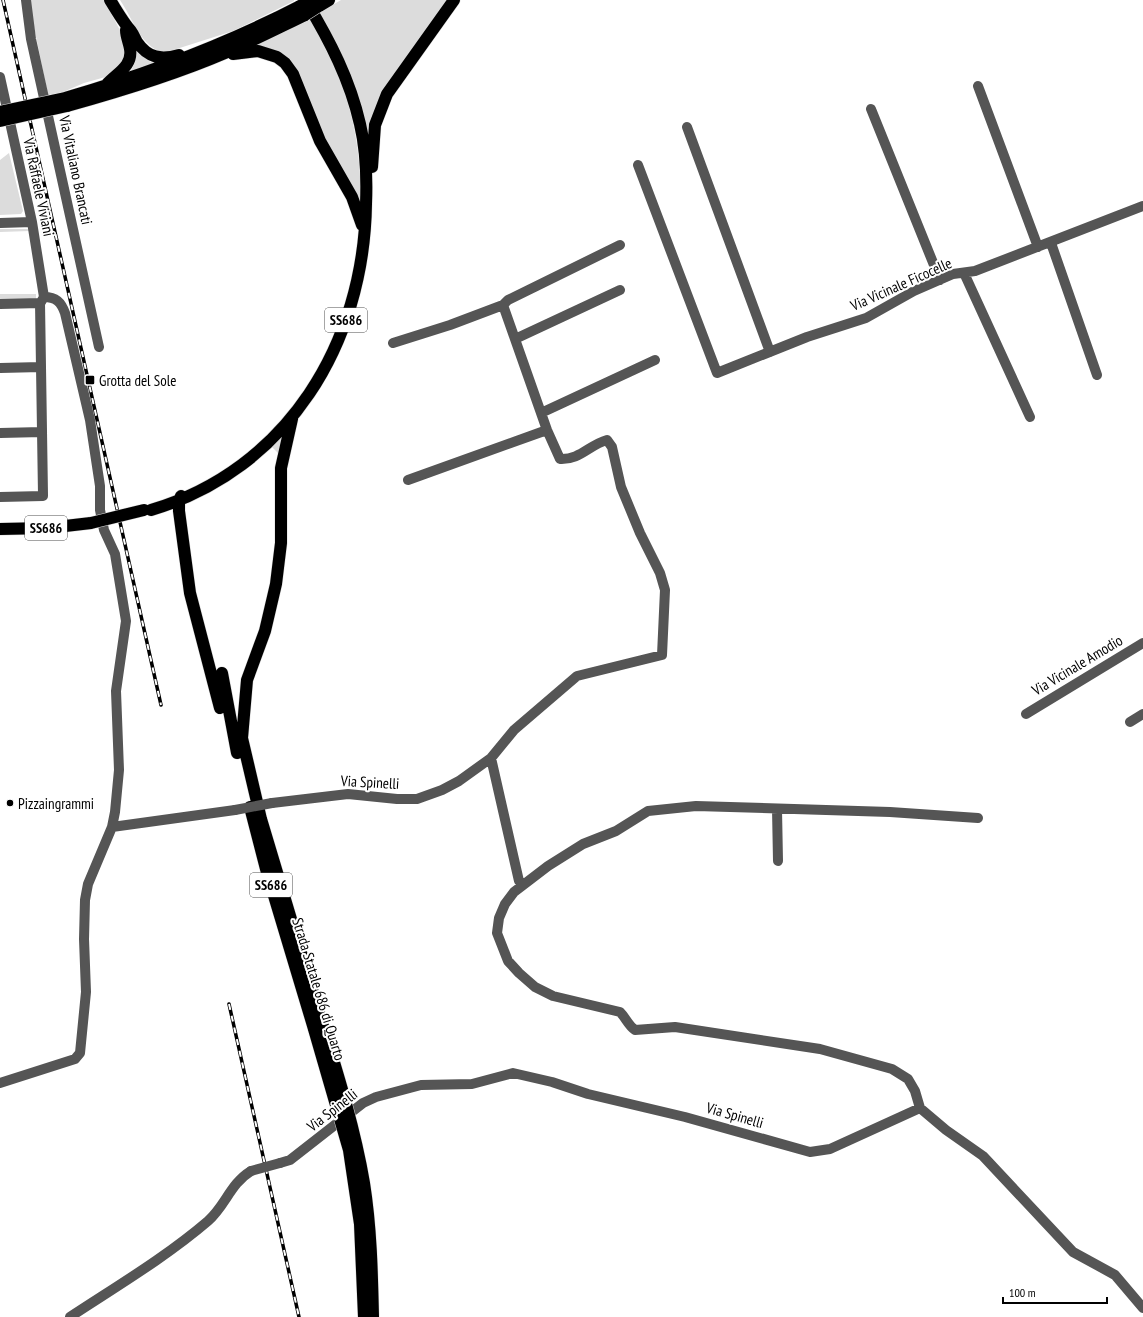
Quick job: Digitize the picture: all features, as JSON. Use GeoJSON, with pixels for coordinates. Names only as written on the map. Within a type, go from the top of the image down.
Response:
{"type":"FeatureCollection","features":[{"type":"Feature","properties":{"kind":"highway"},"geometry":{"type":"LineString","coordinates":[[110,0],[126,27],[131,31],[141,48],[152,56],[167,58],[179,55],[193,56]]}},
{"type":"Feature","properties":{"kind":"highway"},"geometry":{"type":"LineString","coordinates":[[366,188],[372,167],[375,125],[387,94],[454,0]]}},
{"type":"Feature","properties":{"kind":"highway"},"geometry":{"type":"LineString","coordinates":[[0,121],[66,102],[104,86],[193,56],[303,7],[319,2]]}},
{"type":"Feature","properties":{"kind":"highway"},"geometry":{"type":"LineString","coordinates":[[303,7],[328,38],[346,77],[360,125],[366,188]]}},
{"type":"Feature","properties":{"kind":"highway"},"geometry":{"type":"LineString","coordinates":[[0,112],[66,102],[123,91],[224,53],[303,7]]}},
{"type":"Feature","properties":{"kind":"highway"},"geometry":{"type":"LineString","coordinates":[[104,86],[124,69],[128,62],[130,50],[126,27]]}},
{"type":"Feature","properties":{"kind":"highway"},"geometry":{"type":"LineString","coordinates":[[224,53],[238,54],[258,51],[277,57],[285,63],[293,74],[320,141],[352,197],[366,233]]}},
{"type":"Feature","properties":{"kind":"highway","name":"SS686"},"geometry":{"type":"LineString","coordinates":[[0,529],[48,528],[92,523],[179,502],[262,450],[292,419],[300,408],[304,399],[322,372],[342,333],[356,291],[366,233],[366,188]]}},
{"type":"Feature","properties":{"kind":"highway","name":"SS686"},"geometry":{"type":"LineString","coordinates":[[148,510],[150,505],[233,468],[296,404],[304,399]]}},
{"type":"Feature","properties":{"kind":"highway","name":"SS686"},"geometry":{"type":"LineString","coordinates":[[238,738],[246,685],[265,631],[276,584],[280,543],[281,468],[292,419]]}},
{"type":"Feature","properties":{"kind":"highway"},"geometry":{"type":"LineString","coordinates":[[249,451],[262,450],[272,452],[277,458],[281,468]]}},
{"type":"Feature","properties":{"kind":"highway","name":"SS686"},"geometry":{"type":"LineString","coordinates":[[186,490],[179,502],[180,521],[192,605],[226,727],[238,738]]}},
{"type":"Feature","properties":{"kind":"highway","name":"SS686"},"geometry":{"type":"LineString","coordinates":[[148,510],[169,512],[180,521]]}},
{"type":"Feature","properties":{"kind":"highway","name":"Strada Statale 686 di Quarto"},"geometry":{"type":"LineString","coordinates":[[222,673],[238,738],[256,835],[319,1028],[348,1111],[364,1183],[370,1232],[373,1317]]}},
{"type":"Feature","properties":{"kind":"highway","name":"Strada Statale 686 di Quarto"},"geometry":{"type":"LineString","coordinates":[[319,1028],[349,1150],[360,1224],[364,1317]]}},
{"type":"Feature","properties":{"kind":"street","name":"Via Vitaliano Brancati"},"geometry":{"type":"LineString","coordinates":[[26,0],[31,39],[99,347]]}},
{"type":"Feature","properties":{"kind":"street","name":"Via Raffaele Viviani"},"geometry":{"type":"LineString","coordinates":[[0,77],[32,222],[42,300],[41,367],[43,496],[0,497]]}},
{"type":"Feature","properties":{"kind":"street"},"geometry":{"type":"LineString","coordinates":[[978,86],[1038,247]]}},
{"type":"Feature","properties":{"kind":"street"},"geometry":{"type":"LineString","coordinates":[[870,109],[940,280]]}},
{"type":"Feature","properties":{"kind":"street"},"geometry":{"type":"LineString","coordinates":[[687,127],[770,352]]}},
{"type":"Feature","properties":{"kind":"street","name":"Via Vicinale Ficocelle"},"geometry":{"type":"LineString","coordinates":[[638,165],[717,373],[807,337],[866,318],[914,291],[953,274],[975,271],[1051,243],[1143,206]]}},
{"type":"Feature","properties":{"kind":"street"},"geometry":{"type":"LineString","coordinates":[[0,222],[32,222]]}},
{"type":"Feature","properties":{"kind":"street"},"geometry":{"type":"LineString","coordinates":[[1051,243],[1097,375]]}},
{"type":"Feature","properties":{"kind":"street"},"geometry":{"type":"LineString","coordinates":[[393,343],[450,325],[503,305],[508,300],[620,245]]}},
{"type":"Feature","properties":{"kind":"street"},"geometry":{"type":"LineString","coordinates":[[964,273],[1030,417]]}},
{"type":"Feature","properties":{"kind":"street"},"geometry":{"type":"LineString","coordinates":[[515,340],[620,290]]}},
{"type":"Feature","properties":{"kind":"street"},"geometry":{"type":"LineString","coordinates":[[0,304],[42,300],[52,297],[60,303],[65,313],[90,420],[99,479],[100,510],[104,530],[115,554],[126,622],[116,691],[119,770],[117,796],[112,827],[88,884],[85,900],[84,939],[86,992],[80,1053],[75,1059],[0,1083]]}},
{"type":"Feature","properties":{"kind":"street"},"geometry":{"type":"LineString","coordinates":[[408,480],[547,430],[503,305]]}},
{"type":"Feature","properties":{"kind":"street"},"geometry":{"type":"LineString","coordinates":[[541,413],[655,360]]}},
{"type":"Feature","properties":{"kind":"street"},"geometry":{"type":"LineString","coordinates":[[0,368],[41,367]]}},
{"type":"Feature","properties":{"kind":"street","name":"Via Spinelli"},"geometry":{"type":"LineString","coordinates":[[112,827],[235,810],[316,796],[348,794],[397,799],[417,799],[442,790],[459,781],[490,758],[514,730],[577,676],[662,655],[664,590],[660,573],[640,533],[621,488],[612,447],[607,440],[600,442],[583,454],[568,459],[560,459],[547,430]]}},
{"type":"Feature","properties":{"kind":"street"},"geometry":{"type":"LineString","coordinates":[[0,433],[42,432]]}},
{"type":"Feature","properties":{"kind":"street","name":"Via Vicinale Amodio"},"geometry":{"type":"LineString","coordinates":[[1026,714],[1143,643]]}},
{"type":"Feature","properties":{"kind":"street"},"geometry":{"type":"LineString","coordinates":[[1130,722],[1143,714]]}},
{"type":"Feature","properties":{"kind":"street"},"geometry":{"type":"LineString","coordinates":[[490,758],[520,884]]}},
{"type":"Feature","properties":{"kind":"street"},"geometry":{"type":"LineString","coordinates":[[978,818],[890,812],[696,806],[648,811],[616,831],[583,844],[520,884],[505,904],[499,918],[497,933],[508,961],[519,973],[545,992],[620,1012],[630,1026],[635,1030],[675,1027],[817,1048],[892,1069],[908,1080],[915,1091],[920,1108],[946,1130],[983,1156],[1073,1252],[1114,1275],[1143,1308]]}},
{"type":"Feature","properties":{"kind":"street"},"geometry":{"type":"LineString","coordinates":[[777,809],[778,861]]}},
{"type":"Feature","properties":{"kind":"street","name":"Via Spinelli"},"geometry":{"type":"LineString","coordinates":[[70,1317],[162,1256],[209,1220],[218,1210],[240,1178],[251,1171],[290,1160],[363,1103],[376,1097],[421,1085],[472,1084],[513,1073],[552,1082],[588,1094],[686,1117],[810,1152],[830,1149],[920,1108]]}},
{"type":"Feature","properties":{"kind":"shaded area"},"geometry":{"type":"Polygon","coordinates":[[[30,0],[104,0],[122,34],[126,57],[109,76],[84,83],[63,92],[48,95],[30,0]]]}},
{"type":"Feature","properties":{"kind":"shaded area"},"geometry":{"type":"Polygon","coordinates":[[[120,0],[294,1],[233,31],[164,53],[149,44],[143,38],[120,0]]]}},
{"type":"Feature","properties":{"kind":"shaded area"},"geometry":{"type":"Polygon","coordinates":[[[341,0],[450,0],[391,82],[369,138],[319,13],[341,0]]]}},
{"type":"Feature","properties":{"kind":"shaded area"},"geometry":{"type":"Polygon","coordinates":[[[310,18],[333,64],[349,107],[358,151],[361,202],[330,152],[300,80],[254,45],[310,18]]]}},
{"type":"Feature","properties":{"kind":"shaded area"},"geometry":{"type":"Polygon","coordinates":[[[137,52],[149,61],[156,64],[130,73],[135,62],[137,52]]]}},
{"type":"Feature","properties":{"kind":"shaded area"},"geometry":{"type":"Polygon","coordinates":[[[9,153],[23,211],[21,214],[0,215],[0,160],[9,153]]]}},
{"type":"Feature","properties":{"kind":"shaded area"},"geometry":{"type":"Polygon","coordinates":[[[0,229],[30,229],[30,231],[0,232],[0,229]]]}},
{"type":"Feature","properties":{"kind":"shaded area"},"geometry":{"type":"Polygon","coordinates":[[[0,294],[36,294],[36,299],[0,299],[0,294]]]}},
{"type":"Feature","properties":{"kind":"shaded area"},"geometry":{"type":"Polygon","coordinates":[[[283,434],[279,453],[278,453],[271,446],[283,434]]]}},
{"type":"Feature","properties":{"kind":"railway"},"geometry":{"type":"LineString","coordinates":[[3,0],[161,705]]}},
{"type":"Feature","properties":{"kind":"railway"},"geometry":{"type":"LineString","coordinates":[[229,1004],[299,1317]]}},
{"type":"Feature","properties":{"kind":"place","name":"Grotta del Sole"},"geometry":{"type":"Point","coordinates":[90,380]}},
{"type":"Feature","properties":{"kind":"place","name":"Pizzaingrammi"},"geometry":{"type":"Point","coordinates":[10,803]}}]}
